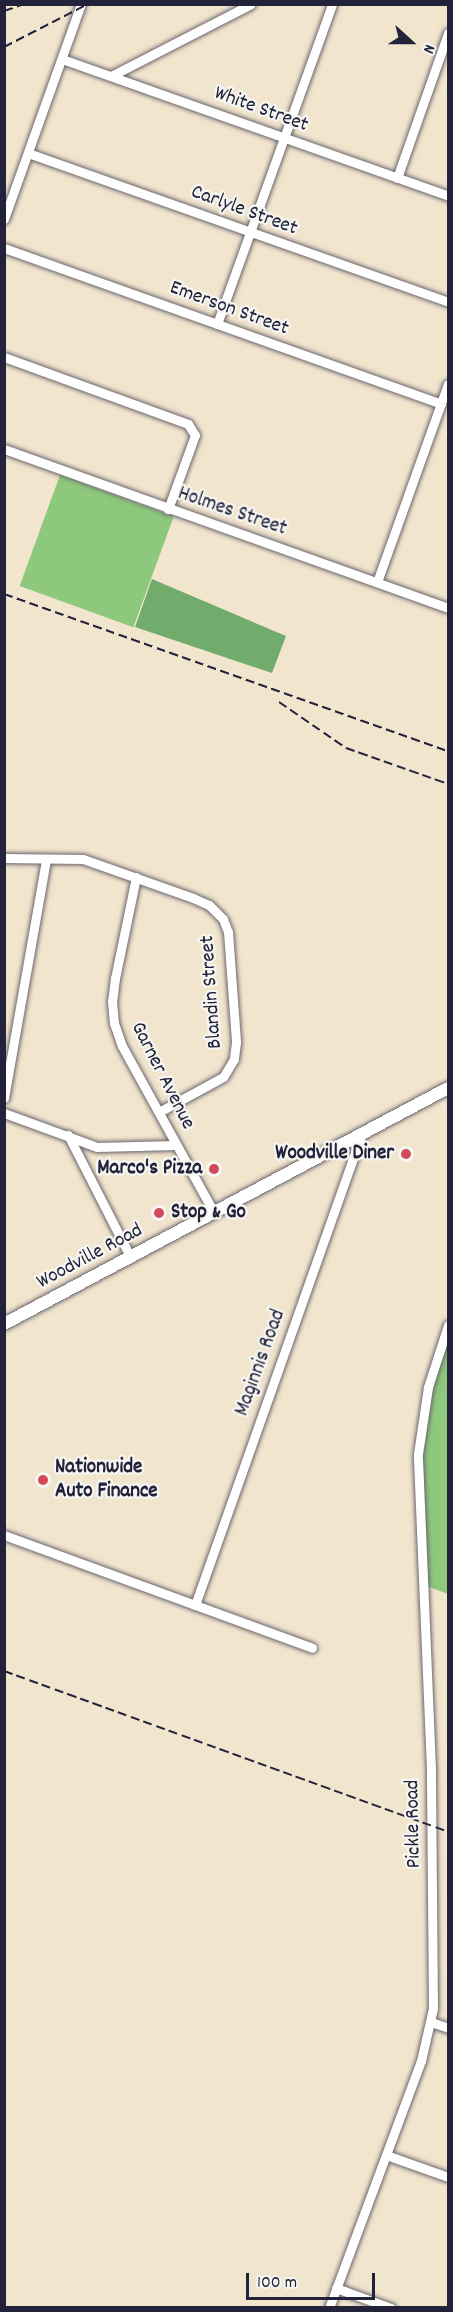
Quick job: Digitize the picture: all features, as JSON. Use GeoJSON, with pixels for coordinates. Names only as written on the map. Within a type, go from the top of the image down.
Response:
{"type":"FeatureCollection","features":[{"type":"Feature","properties":{"kind":"main road","name":"Woodville Road"},"geometry":{"type":"LineString","coordinates":[[4,1324],[448,1088]]}},
{"type":"Feature","properties":{"kind":"street"},"geometry":{"type":"LineString","coordinates":[[4,219],[81,4]]}},
{"type":"Feature","properties":{"kind":"street"},"geometry":{"type":"LineString","coordinates":[[111,76],[251,4]]}},
{"type":"Feature","properties":{"kind":"street"},"geometry":{"type":"LineString","coordinates":[[217,324],[332,4]]}},
{"type":"Feature","properties":{"kind":"street"},"geometry":{"type":"LineString","coordinates":[[397,178],[448,33]]}},
{"type":"Feature","properties":{"kind":"street","name":"White Street"},"geometry":{"type":"LineString","coordinates":[[62,58],[448,196]]}},
{"type":"Feature","properties":{"kind":"street","name":"Carlyle Street"},"geometry":{"type":"LineString","coordinates":[[28,153],[448,303]]}},
{"type":"Feature","properties":{"kind":"street","name":"Emerson Street"},"geometry":{"type":"LineString","coordinates":[[4,248],[441,404]]}},
{"type":"Feature","properties":{"kind":"street"},"geometry":{"type":"LineString","coordinates":[[4,357],[184,421],[195,431],[168,508]]}},
{"type":"Feature","properties":{"kind":"street"},"geometry":{"type":"LineString","coordinates":[[377,582],[448,384]]}},
{"type":"Feature","properties":{"kind":"street","name":"Holmes Street"},"geometry":{"type":"LineString","coordinates":[[4,450],[448,608]]}},
{"type":"Feature","properties":{"kind":"street","name":"Blandin Street"},"geometry":{"type":"LineString","coordinates":[[4,858],[46,860],[69,857],[83,859],[209,905],[224,919],[228,932],[236,1042],[231,1066],[217,1082],[159,1112]]}},
{"type":"Feature","properties":{"kind":"street"},"geometry":{"type":"LineString","coordinates":[[4,1098],[46,860]]}},
{"type":"Feature","properties":{"kind":"street","name":"Garner Avenue"},"geometry":{"type":"LineString","coordinates":[[136,877],[115,978],[112,1009],[122,1046],[214,1213]]}},
{"type":"Feature","properties":{"kind":"street"},"geometry":{"type":"LineString","coordinates":[[4,1113],[103,1147],[177,1145]]}},
{"type":"Feature","properties":{"kind":"street","name":"Maginnis Road"},"geometry":{"type":"LineString","coordinates":[[195,1605],[362,1134]]}},
{"type":"Feature","properties":{"kind":"street"},"geometry":{"type":"LineString","coordinates":[[68,1135],[131,1258]]}},
{"type":"Feature","properties":{"kind":"street","name":"Pickle Road"},"geometry":{"type":"LineString","coordinates":[[329,2307],[421,2061],[431,2022],[435,1990],[431,1768],[418,1454],[428,1387],[448,1325]]}},
{"type":"Feature","properties":{"kind":"street"},"geometry":{"type":"LineString","coordinates":[[4,1535],[312,1648]]}},
{"type":"Feature","properties":{"kind":"street"},"geometry":{"type":"LineString","coordinates":[[431,2022],[448,2028]]}},
{"type":"Feature","properties":{"kind":"street"},"geometry":{"type":"LineString","coordinates":[[386,2155],[448,2177]]}},
{"type":"Feature","properties":{"kind":"street"},"geometry":{"type":"LineString","coordinates":[[336,2288],[391,2307]]}},
{"type":"Feature","properties":{"kind":"green space"},"geometry":{"type":"Polygon","coordinates":[[[60,475],[174,516],[133,627],[20,586],[60,475]]]}},
{"type":"Feature","properties":{"kind":"green space"},"geometry":{"type":"Polygon","coordinates":[[[152,579],[286,636],[272,673],[135,627],[152,579]]]}},
{"type":"Feature","properties":{"kind":"green space"},"geometry":{"type":"Polygon","coordinates":[[[448,1325],[448,1594],[424,1585],[418,1454],[422,1417],[448,1325]]]}},
{"type":"Feature","properties":{"kind":"railway"},"geometry":{"type":"LineString","coordinates":[[4,11],[24,4]]}},
{"type":"Feature","properties":{"kind":"railway"},"geometry":{"type":"LineString","coordinates":[[4,47],[88,4]]}},
{"type":"Feature","properties":{"kind":"railway"},"geometry":{"type":"LineString","coordinates":[[4,594],[448,751]]}},
{"type":"Feature","properties":{"kind":"railway"},"geometry":{"type":"LineString","coordinates":[[279,702],[346,748],[448,784]]}},
{"type":"Feature","properties":{"kind":"railway"},"geometry":{"type":"LineString","coordinates":[[4,1671],[448,1832]]}},
{"type":"Feature","properties":{"kind":"place","name":"Woodville Diner"},"geometry":{"type":"Point","coordinates":[406,1154]}},
{"type":"Feature","properties":{"kind":"place","name":"Marco's Pizza"},"geometry":{"type":"Point","coordinates":[214,1169]}},
{"type":"Feature","properties":{"kind":"place","name":"Stop & Go"},"geometry":{"type":"Point","coordinates":[159,1213]}},
{"type":"Feature","properties":{"kind":"place","name":"Nationwide Auto Finance"},"geometry":{"type":"Point","coordinates":[43,1480]}}]}
